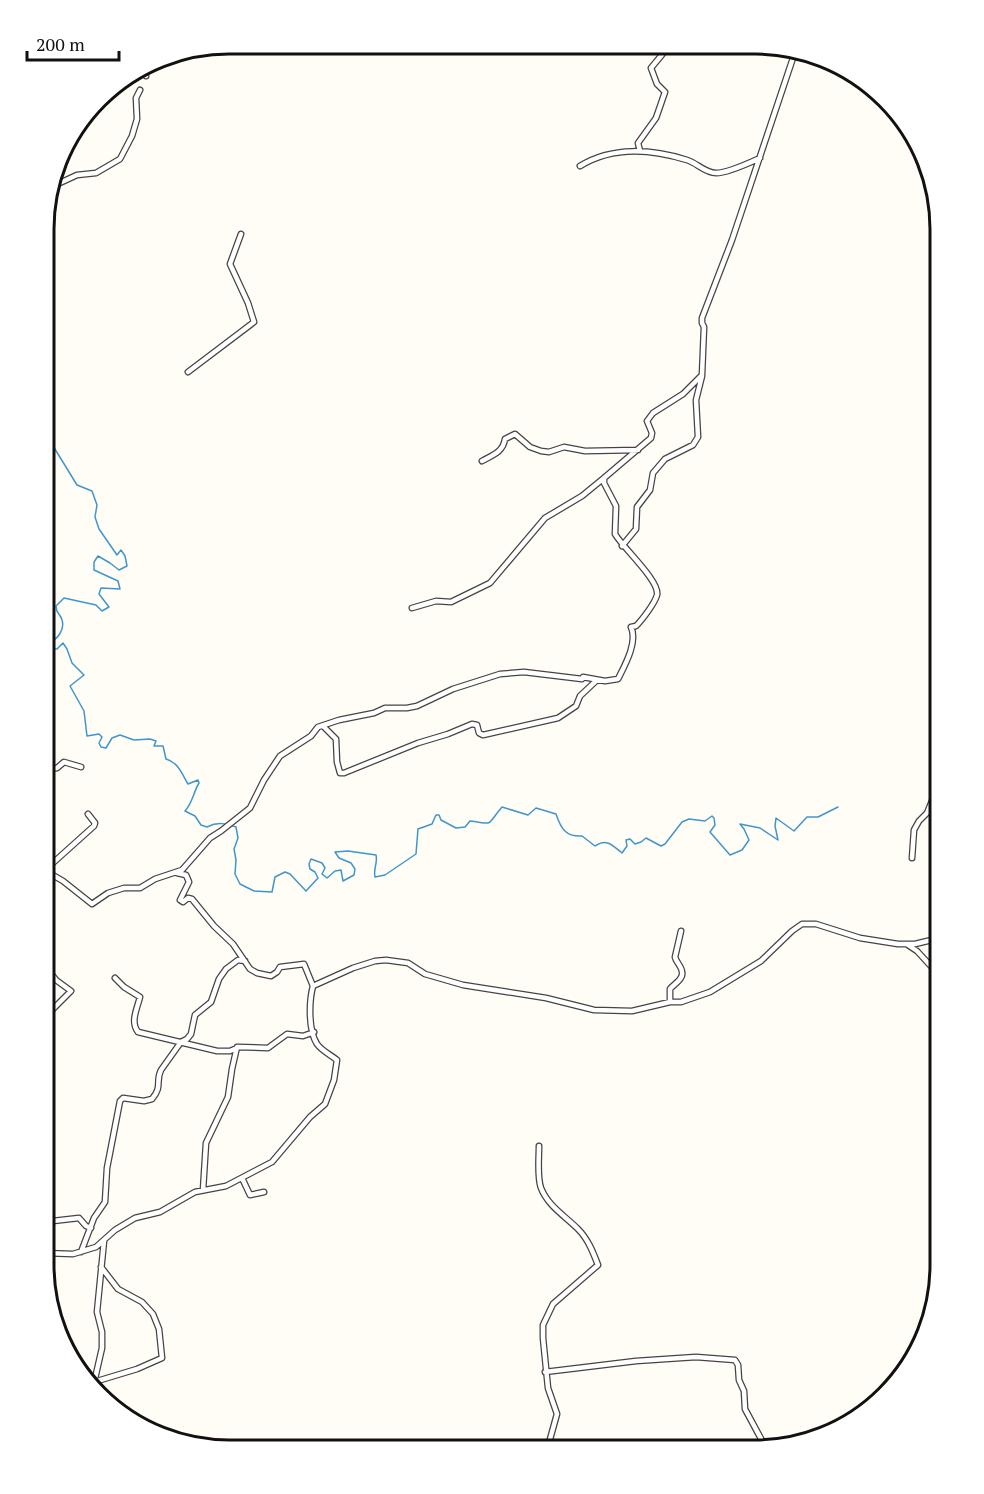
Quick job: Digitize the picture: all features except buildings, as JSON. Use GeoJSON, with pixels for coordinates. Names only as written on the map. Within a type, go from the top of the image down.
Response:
{"type":"FeatureCollection","features":[{"type":"Feature","properties":{"kind":"street"},"geometry":{"type":"LineString","coordinates":[[640,151],[638,142],[656,118],[665,92],[657,84],[651,68],[663,54]]}},
{"type":"Feature","properties":{"kind":"street"},"geometry":{"type":"LineString","coordinates":[[622,546],[636,529],[637,507],[650,490],[653,472],[665,459],[693,445],[698,437],[696,400],[702,375],[704,327],[702,318],[732,240],[793,58]]}},
{"type":"Feature","properties":{"kind":"street"},"geometry":{"type":"LineString","coordinates":[[60,183],[77,175],[96,173],[120,159],[132,136],[137,119],[136,98],[140,90]]}},
{"type":"Feature","properties":{"kind":"street"},"geometry":{"type":"LineString","coordinates":[[580,166],[598,157],[640,151],[688,160],[705,170],[716,173],[760,158]]}},
{"type":"Feature","properties":{"kind":"street"},"geometry":{"type":"LineString","coordinates":[[188,372],[254,322],[249,303],[230,264],[241,234]]}},
{"type":"Feature","properties":{"kind":"street"},"geometry":{"type":"LineString","coordinates":[[412,608],[436,601],[451,602],[492,582],[545,518],[582,496],[638,450],[652,436],[648,422],[650,416],[683,394],[702,375]]}},
{"type":"Feature","properties":{"kind":"street"},"geometry":{"type":"LineString","coordinates":[[482,461],[500,450],[505,439],[515,434],[530,447],[544,452],[564,447],[585,451],[638,450]]}},
{"type":"Feature","properties":{"kind":"street"},"geometry":{"type":"LineString","coordinates":[[177,873],[210,838],[250,808],[264,780],[280,756],[311,736],[318,727],[374,713],[385,708],[417,706],[453,688],[500,674],[524,672],[597,680],[618,679],[626,664],[632,644],[631,627],[636,626],[645,616],[657,596],[656,587],[614,533],[616,504],[604,483],[604,478]]}},
{"type":"Feature","properties":{"kind":"street"},"geometry":{"type":"LineString","coordinates":[[324,726],[336,739],[337,763],[340,773],[344,773],[418,742],[448,734],[472,724],[477,724],[479,733],[483,735],[558,718],[576,706],[580,696],[597,680]]}},
{"type":"Feature","properties":{"kind":"street"},"geometry":{"type":"LineString","coordinates":[[54,768],[64,762],[81,767]]}},
{"type":"Feature","properties":{"kind":"street"},"geometry":{"type":"LineString","coordinates":[[912,858],[914,830],[930,806]]}},
{"type":"Feature","properties":{"kind":"street"},"geometry":{"type":"LineString","coordinates":[[54,861],[94,826],[95,823],[88,814]]}},
{"type":"Feature","properties":{"kind":"street"},"geometry":{"type":"LineString","coordinates":[[54,876],[92,904],[108,893],[124,888],[140,888],[156,879],[177,873],[186,875],[189,882],[180,900],[192,899],[252,970],[269,976],[277,972],[280,967],[304,964],[313,986],[309,1015],[317,1044],[337,1062],[325,1104],[310,1117],[275,1159],[226,1186],[203,1190],[187,1196],[156,1214],[142,1215],[128,1222],[96,1247],[81,1252],[54,1253]]}},
{"type":"Feature","properties":{"kind":"street"},"geometry":{"type":"LineString","coordinates":[[313,986],[353,968],[386,960],[408,963],[425,974],[463,984],[546,998],[594,1010],[632,1011],[670,1002],[681,1002],[710,992],[761,961],[802,924],[811,923],[860,938],[908,945],[930,940]]}},
{"type":"Feature","properties":{"kind":"street"},"geometry":{"type":"LineString","coordinates":[[670,1002],[670,989],[681,979],[682,973],[675,957],[681,931]]}},
{"type":"Feature","properties":{"kind":"street"},"geometry":{"type":"LineString","coordinates":[[908,945],[930,965]]}},
{"type":"Feature","properties":{"kind":"street"},"geometry":{"type":"LineString","coordinates":[[81,1252],[96,1214],[105,1202],[107,1168],[120,1101],[123,1098],[144,1101],[152,1099],[159,1088],[161,1070],[181,1042],[191,1034],[197,1012],[211,1002],[219,979],[226,969],[238,960],[239,953]]}},
{"type":"Feature","properties":{"kind":"street"},"geometry":{"type":"LineString","coordinates":[[238,960],[245,961]]}},
{"type":"Feature","properties":{"kind":"street"},"geometry":{"type":"LineString","coordinates":[[54,978],[70,991],[54,1008]]}},
{"type":"Feature","properties":{"kind":"street"},"geometry":{"type":"LineString","coordinates":[[115,978],[140,997],[134,1020],[135,1030],[141,1033],[150,1033],[217,1051],[238,1047],[268,1048],[287,1034],[303,1036],[314,1032]]}},
{"type":"Feature","properties":{"kind":"street"},"geometry":{"type":"LineString","coordinates":[[203,1190],[206,1143],[228,1097],[237,1048]]}},
{"type":"Feature","properties":{"kind":"street"},"geometry":{"type":"LineString","coordinates":[[539,1146],[539,1182],[544,1194],[559,1213],[579,1230],[588,1242],[598,1265],[550,1308],[543,1324],[545,1372],[557,1413],[550,1440]]}},
{"type":"Feature","properties":{"kind":"street"},"geometry":{"type":"LineString","coordinates":[[242,1178],[250,1195],[264,1192]]}},
{"type":"Feature","properties":{"kind":"street"},"geometry":{"type":"LineString","coordinates":[[54,1221],[79,1218],[91,1228]]}},
{"type":"Feature","properties":{"kind":"street"},"geometry":{"type":"LineString","coordinates":[[95,1377],[102,1348],[102,1332],[97,1312],[104,1241]]}},
{"type":"Feature","properties":{"kind":"street"},"geometry":{"type":"LineString","coordinates":[[99,1381],[162,1358],[159,1329],[153,1314],[142,1302],[118,1289],[100,1268]]}},
{"type":"Feature","properties":{"kind":"street"},"geometry":{"type":"LineString","coordinates":[[545,1372],[636,1361],[696,1357],[735,1360],[744,1391],[745,1409],[762,1440]]}},
{"type":"Feature","properties":{"kind":"waterway"},"geometry":{"type":"LineString","coordinates":[[54,448],[77,485],[92,491],[97,505],[95,517],[99,529],[117,555],[121,550],[127,566],[119,570],[98,556],[94,562],[94,570],[118,581],[120,589],[101,588],[99,594],[109,607],[102,611],[96,605],[64,598],[56,606],[63,627],[54,640]]}},
{"type":"Feature","properties":{"kind":"waterway"},"geometry":{"type":"LineString","coordinates":[[54,649],[63,643],[72,663],[84,675],[70,686],[84,711],[87,736],[99,734],[102,737],[99,743],[101,747],[106,748],[112,738],[120,735],[134,740],[150,739],[156,741],[154,746],[163,746],[166,759],[177,766],[188,784],[198,780],[199,783],[185,811],[195,816],[201,825],[207,827],[214,824],[236,827],[238,838],[234,849],[235,874],[240,884],[254,891],[272,892],[275,877],[285,872],[290,874],[306,891],[318,878],[310,869],[311,859],[322,863],[325,868],[322,874],[327,878],[335,871],[341,870],[343,881],[354,875],[355,869],[351,863],[339,858],[335,852],[348,851],[376,855],[375,877],[385,875],[416,854],[418,829],[432,824],[436,815],[456,828],[465,827],[470,821],[489,823],[502,807],[528,815],[536,808],[556,814],[562,828],[568,833],[582,836],[595,846],[603,843],[609,844],[622,853],[627,846],[626,840],[630,839],[635,844],[646,838],[661,846],[682,822],[689,819],[705,821],[712,816],[715,825],[710,832],[730,855],[742,850],[749,840],[740,824],[760,828],[778,840],[776,818],[794,831],[807,817],[818,817],[838,807]]}}]}
